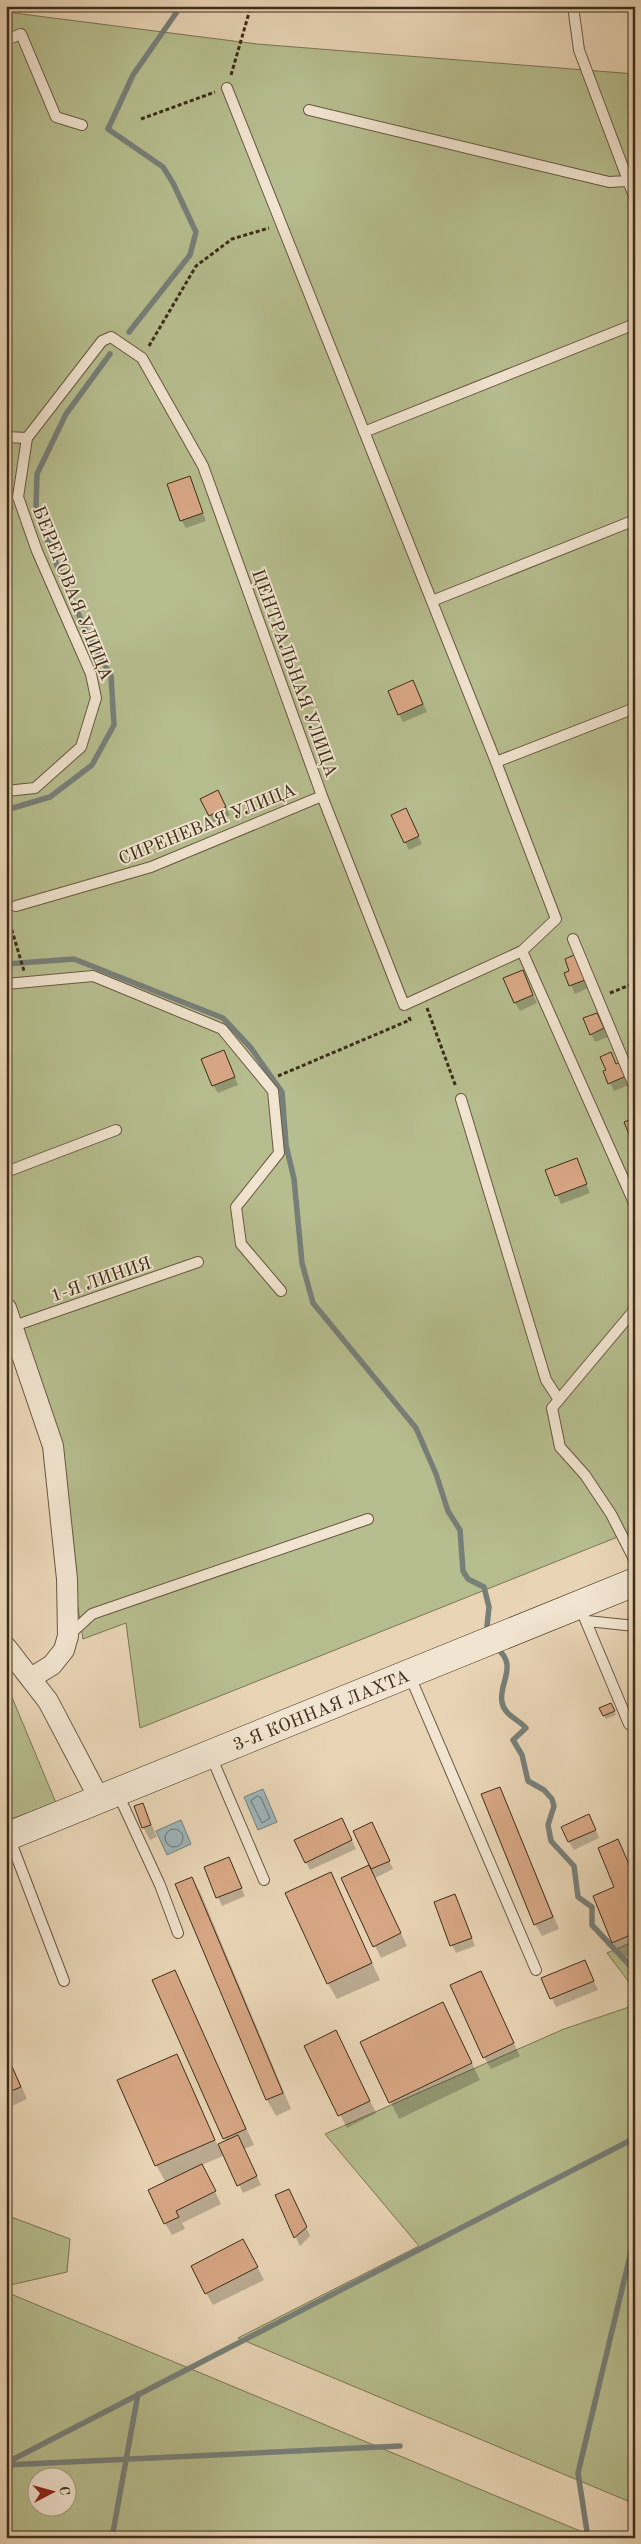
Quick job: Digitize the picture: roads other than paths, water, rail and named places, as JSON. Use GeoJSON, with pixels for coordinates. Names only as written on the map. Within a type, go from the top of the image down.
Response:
{"type":"FeatureCollection","features":[{"type":"Feature","properties":{"kind":"main road","name":"3-Я КОННАЯ ЛАХТА"},"geometry":{"type":"LineString","coordinates":[[8,1836],[510,1632],[583,1613],[635,1582]]}},
{"type":"Feature","properties":{"kind":"street"},"geometry":{"type":"LineString","coordinates":[[10,1317],[54,1446],[67,1579],[68,1636],[64,1650],[52,1665],[31,1678]]}},
{"type":"Feature","properties":{"kind":"street"},"geometry":{"type":"LineString","coordinates":[[10,1656],[31,1678],[48,1701],[109,1796]]}},
{"type":"Feature","properties":{"kind":"lane"},"geometry":{"type":"LineString","coordinates":[[573,6],[579,50],[635,199]]}},
{"type":"Feature","properties":{"kind":"lane"},"geometry":{"type":"LineString","coordinates":[[6,40],[21,34],[56,117],[82,125]]}},
{"type":"Feature","properties":{"kind":"lane"},"geometry":{"type":"LineString","coordinates":[[227,88],[496,762],[556,919],[522,951],[635,1205]]}},
{"type":"Feature","properties":{"kind":"lane"},"geometry":{"type":"LineString","coordinates":[[309,110],[609,182],[627,181]]}},
{"type":"Feature","properties":{"kind":"lane"},"geometry":{"type":"LineString","coordinates":[[364,432],[635,324]]}},
{"type":"Feature","properties":{"kind":"lane","name":"ЦЕНТРАЛЬНАЯ УЛИЦА"},"geometry":{"type":"LineString","coordinates":[[26,438],[102,341],[111,337],[142,358],[203,466],[322,796],[404,1005],[522,951]]}},
{"type":"Feature","properties":{"kind":"lane"},"geometry":{"type":"LineString","coordinates":[[6,437],[26,438]]}},
{"type":"Feature","properties":{"kind":"lane","name":"БЕРЕГОВАЯ УЛИЦА"},"geometry":{"type":"LineString","coordinates":[[6,791],[35,788],[81,747],[96,698],[91,674],[37,551],[18,497],[26,438]]}},
{"type":"Feature","properties":{"kind":"lane"},"geometry":{"type":"LineString","coordinates":[[432,601],[635,520]]}},
{"type":"Feature","properties":{"kind":"lane"},"geometry":{"type":"LineString","coordinates":[[496,762],[635,708]]}},
{"type":"Feature","properties":{"kind":"lane","name":"СИРЕНЕВАЯ УЛИЦА"},"geometry":{"type":"LineString","coordinates":[[16,906],[151,867],[322,796]]}},
{"type":"Feature","properties":{"kind":"lane"},"geometry":{"type":"LineString","coordinates":[[573,938],[598,998],[631,1067],[635,1088]]}},
{"type":"Feature","properties":{"kind":"lane"},"geometry":{"type":"LineString","coordinates":[[6,984],[93,976],[222,1029],[273,1091],[279,1154],[236,1208],[241,1244],[281,1292]]}},
{"type":"Feature","properties":{"kind":"lane"},"geometry":{"type":"LineString","coordinates":[[461,1099],[546,1380],[559,1400]]}},
{"type":"Feature","properties":{"kind":"lane"},"geometry":{"type":"LineString","coordinates":[[6,1172],[116,1130]]}},
{"type":"Feature","properties":{"kind":"lane","name":"1-Я ЛИНИЯ"},"geometry":{"type":"LineString","coordinates":[[10,1317],[198,1262]]}},
{"type":"Feature","properties":{"kind":"lane"},"geometry":{"type":"LineString","coordinates":[[635,1309],[552,1408],[560,1447],[585,1475],[611,1514],[635,1561]]}},
{"type":"Feature","properties":{"kind":"lane"},"geometry":{"type":"LineString","coordinates":[[68,1636],[92,1614],[368,1519]]}},
{"type":"Feature","properties":{"kind":"lane"},"geometry":{"type":"LineString","coordinates":[[583,1613],[635,1626]]}},
{"type":"Feature","properties":{"kind":"lane"},"geometry":{"type":"LineString","coordinates":[[583,1613],[629,1724]]}},
{"type":"Feature","properties":{"kind":"lane"},"geometry":{"type":"LineString","coordinates":[[409,1673],[536,1970]]}},
{"type":"Feature","properties":{"kind":"lane"},"geometry":{"type":"LineString","coordinates":[[211,1755],[264,1880]]}},
{"type":"Feature","properties":{"kind":"lane"},"geometry":{"type":"LineString","coordinates":[[109,1796],[160,1885],[178,1933]]}},
{"type":"Feature","properties":{"kind":"lane"},"geometry":{"type":"LineString","coordinates":[[8,1836],[64,1981]]}},
{"type":"Feature","properties":{"kind":"water"},"geometry":{"type":"Polygon","coordinates":[[[263,1789],[277,1822],[258,1830],[244,1797],[263,1789]]]}},
{"type":"Feature","properties":{"kind":"water"},"geometry":{"type":"Polygon","coordinates":[[[181,1820],[191,1844],[167,1855],[156,1831],[181,1820]]]}},
{"type":"Feature","properties":{"kind":"waterway"},"geometry":{"type":"LineString","coordinates":[[129,332],[190,255],[196,232],[173,183],[163,167],[108,129],[133,75],[181,6]]}},
{"type":"Feature","properties":{"kind":"waterway"},"geometry":{"type":"LineString","coordinates":[[6,810],[50,797],[92,765],[114,725],[111,676],[85,629],[56,563],[36,507],[37,474],[66,414],[110,354]]}},
{"type":"Feature","properties":{"kind":"waterway"},"geometry":{"type":"LineString","coordinates":[[6,964],[74,959],[223,1018],[251,1048],[282,1092],[286,1145],[294,1179],[302,1263],[313,1303],[416,1428],[436,1474],[448,1511],[460,1530],[463,1571],[468,1579],[484,1587],[489,1607],[487,1626],[490,1634]]}},
{"type":"Feature","properties":{"kind":"waterway"},"geometry":{"type":"LineString","coordinates":[[495,1647],[502,1654],[507,1667],[502,1695],[503,1706],[508,1714],[526,1728],[513,1740],[522,1755],[528,1781],[544,1790],[552,1799],[554,1806],[548,1825],[551,1841],[574,1866],[578,1897],[592,1907],[592,1925],[635,1971]]}},
{"type":"Feature","properties":{"kind":"waterway"},"geometry":{"type":"LineString","coordinates":[[6,2463],[635,2138]]}},
{"type":"Feature","properties":{"kind":"waterway"},"geometry":{"type":"LineString","coordinates":[[588,2538],[578,2473],[635,2235]]}},
{"type":"Feature","properties":{"kind":"waterway"},"geometry":{"type":"LineString","coordinates":[[113,2532],[138,2394]]}},
{"type":"Feature","properties":{"kind":"waterway"},"geometry":{"type":"LineString","coordinates":[[6,2465],[400,2446]]}}]}
